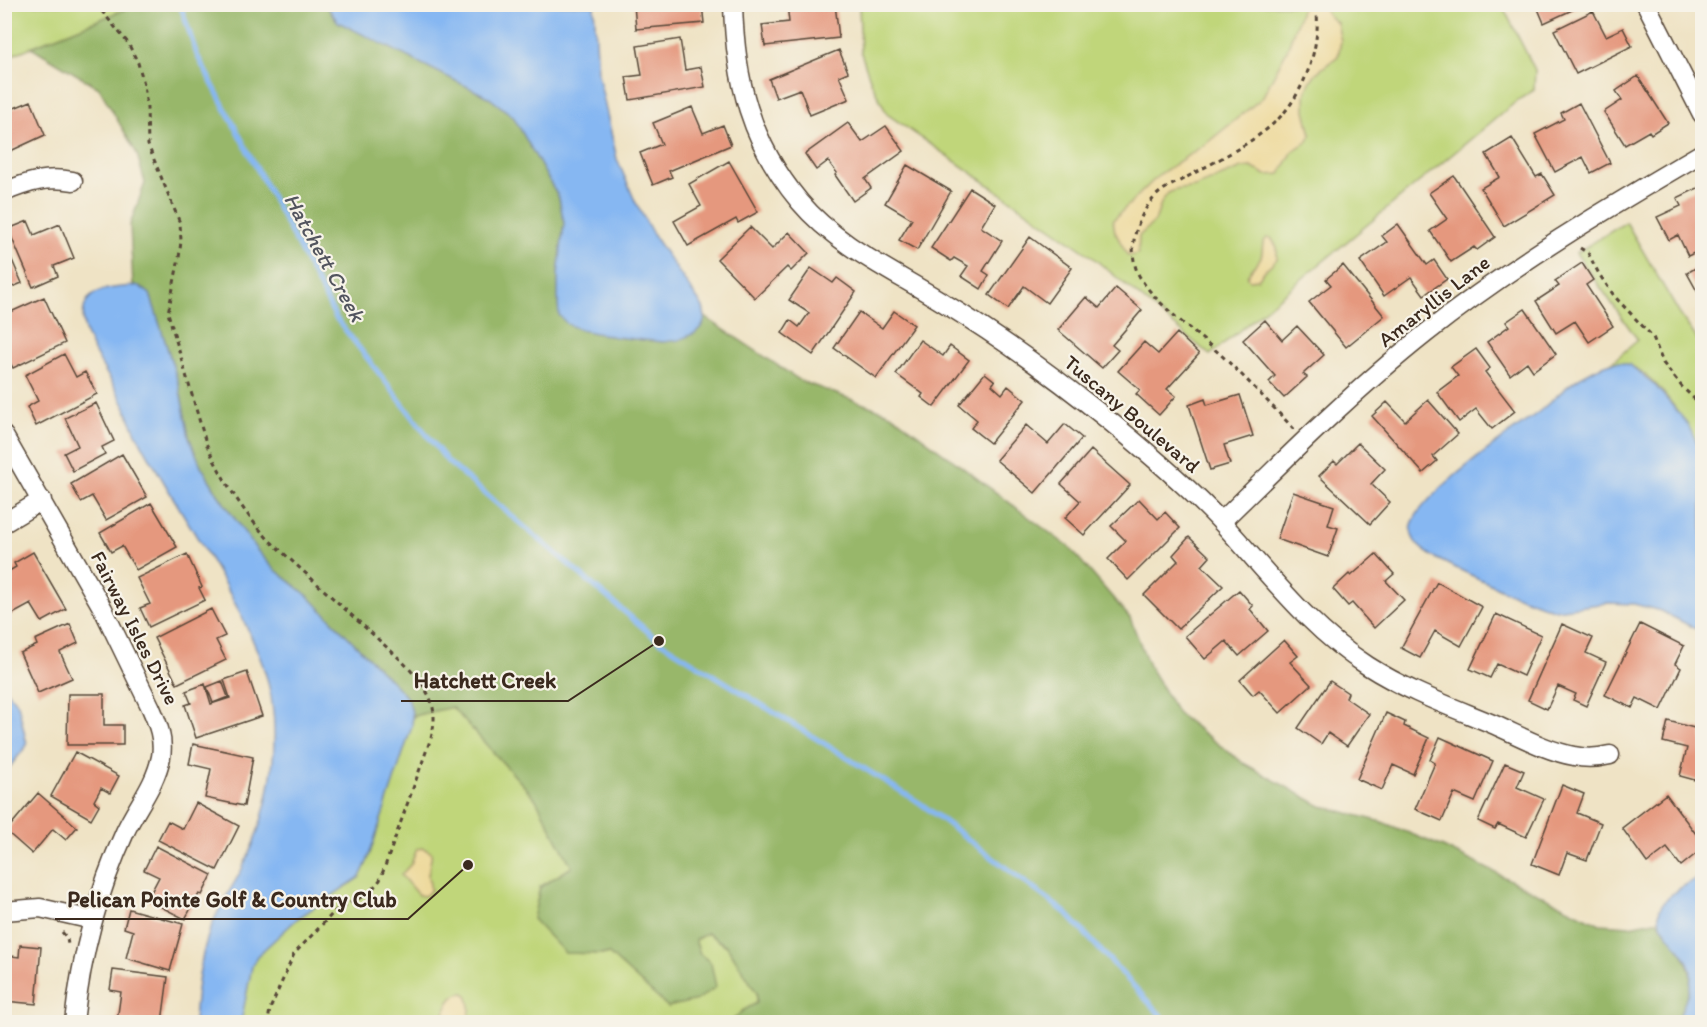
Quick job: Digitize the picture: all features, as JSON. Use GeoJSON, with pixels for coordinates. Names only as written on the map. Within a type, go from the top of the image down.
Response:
{"type":"FeatureCollection","features":[{"type":"Feature","properties":{"kind":"street","name":"Tuscany Boulevard"},"geometry":{"type":"LineString","coordinates":[[733,4],[737,68],[752,122],[782,179],[802,205],[830,231],[859,252],[945,303],[1026,357],[1112,423],[1221,522],[1325,634],[1371,669],[1412,690],[1559,752],[1586,758],[1610,755]]}},
{"type":"Feature","properties":{"kind":"street"},"geometry":{"type":"LineString","coordinates":[[1646,4],[1702,114]]}},
{"type":"Feature","properties":{"kind":"street","name":"Amaryllis Lane"},"geometry":{"type":"LineString","coordinates":[[1221,522],[1344,402],[1424,334],[1506,274],[1583,224],[1702,153]]}},
{"type":"Feature","properties":{"kind":"street"},"geometry":{"type":"LineString","coordinates":[[4,192],[42,179],[59,178],[73,181]]}},
{"type":"Feature","properties":{"kind":"street","name":"Fairway Isles Drive"},"geometry":{"type":"LineString","coordinates":[[4,436],[120,641],[151,708],[161,739],[161,754],[154,780],[126,830],[93,920],[77,993],[74,1023]]}},
{"type":"Feature","properties":{"kind":"street"},"geometry":{"type":"LineString","coordinates":[[4,523],[42,500]]}},
{"type":"Feature","properties":{"kind":"street"},"geometry":{"type":"LineString","coordinates":[[4,911],[40,908],[93,920]]}},
{"type":"Feature","properties":{"kind":"path"},"geometry":{"type":"LineString","coordinates":[[96,4],[128,43],[138,63],[147,108],[148,144],[180,223],[179,258],[168,313],[206,443],[250,520],[402,661],[420,680],[434,709],[435,722],[431,738],[380,880],[369,893],[336,911],[294,954],[270,1009],[268,1023]]}},
{"type":"Feature","properties":{"kind":"path"},"geometry":{"type":"LineString","coordinates":[[1306,440],[1235,368],[1155,296],[1140,278],[1132,246],[1139,219],[1159,193],[1242,144],[1282,115],[1303,85],[1308,69],[1317,30],[1316,4]]}},
{"type":"Feature","properties":{"kind":"path"},"geometry":{"type":"LineString","coordinates":[[1576,245],[1588,253],[1615,297],[1653,337],[1663,363],[1683,388],[1702,406]]}},
{"type":"Feature","properties":{"kind":"path"},"geometry":{"type":"LineString","coordinates":[[58,930],[67,938],[68,949]]}},
{"type":"Feature","properties":{"kind":"green space"},"geometry":{"type":"Polygon","coordinates":[[[130,4],[131,7],[5,58],[4,5],[130,4]]]}},
{"type":"Feature","properties":{"kind":"green space"},"geometry":{"type":"Polygon","coordinates":[[[130,5],[326,5],[338,22],[488,97],[513,116],[559,198],[564,223],[558,275],[559,315],[581,330],[615,337],[663,342],[703,325],[705,317],[801,381],[891,414],[1070,548],[1130,618],[1149,666],[1178,714],[1245,764],[1321,806],[1382,822],[1443,847],[1600,924],[1630,926],[1659,920],[1683,954],[1690,973],[1689,990],[1677,1022],[731,1022],[742,1011],[757,1003],[757,993],[727,946],[707,933],[695,940],[700,954],[711,963],[716,987],[697,1000],[668,1007],[609,954],[565,953],[533,919],[540,887],[572,867],[535,798],[452,707],[413,716],[408,699],[402,692],[308,596],[273,568],[256,549],[201,466],[189,437],[179,385],[150,294],[139,286],[133,286],[130,225],[145,183],[137,154],[99,88],[31,47],[131,7],[130,5]]]}},
{"type":"Feature","properties":{"kind":"green space"},"geometry":{"type":"Polygon","coordinates":[[[859,5],[1502,5],[1535,70],[1534,90],[1518,100],[1210,355],[1091,256],[887,114],[871,82],[861,53],[859,5]]]}},
{"type":"Feature","properties":{"kind":"green space"},"geometry":{"type":"Polygon","coordinates":[[[1626,222],[1679,313],[1702,346],[1702,453],[1677,411],[1653,381],[1625,364],[1611,363],[1638,340],[1576,253],[1626,222]]]}},
{"type":"Feature","properties":{"kind":"green space"},"geometry":{"type":"Polygon","coordinates":[[[452,707],[535,798],[572,867],[540,887],[565,953],[609,954],[668,1007],[711,963],[700,954],[695,940],[707,933],[727,946],[757,993],[757,1003],[742,1011],[731,1022],[241,1022],[252,966],[257,956],[298,918],[360,877],[412,726],[413,716],[452,707]]]}},
{"type":"Feature","properties":{"kind":"sand"},"geometry":{"type":"Polygon","coordinates":[[[1303,5],[1323,5],[1328,15],[1337,23],[1341,41],[1338,56],[1316,73],[1305,95],[1305,110],[1311,135],[1308,141],[1293,151],[1280,174],[1266,175],[1251,167],[1242,168],[1195,187],[1168,193],[1162,201],[1155,221],[1139,236],[1138,254],[1128,256],[1115,232],[1113,220],[1160,174],[1207,143],[1262,98],[1287,50],[1303,5]]]}},
{"type":"Feature","properties":{"kind":"sand"},"geometry":{"type":"Polygon","coordinates":[[[1267,238],[1271,238],[1277,247],[1277,259],[1258,279],[1250,280],[1247,278],[1248,275],[1261,257],[1267,238]]]}},
{"type":"Feature","properties":{"kind":"sand"},"geometry":{"type":"Polygon","coordinates":[[[423,848],[432,853],[428,875],[431,890],[425,896],[418,895],[401,875],[411,864],[417,849],[423,848]]]}},
{"type":"Feature","properties":{"kind":"sand"},"geometry":{"type":"Polygon","coordinates":[[[463,993],[467,995],[470,1005],[467,1022],[445,1022],[443,1019],[449,1002],[454,996],[463,993]]]}},
{"type":"Feature","properties":{"kind":"water"},"geometry":{"type":"Polygon","coordinates":[[[326,5],[594,5],[598,74],[617,159],[635,201],[655,238],[703,307],[705,317],[703,325],[695,333],[679,340],[663,342],[615,337],[581,330],[567,324],[559,315],[558,304],[558,275],[564,223],[559,198],[513,116],[488,97],[338,22],[326,5]]]}},
{"type":"Feature","properties":{"kind":"water"},"geometry":{"type":"Polygon","coordinates":[[[139,286],[150,294],[179,385],[189,437],[201,466],[219,496],[256,549],[273,568],[308,596],[402,692],[412,712],[412,726],[360,877],[298,918],[257,956],[252,966],[241,1022],[194,1022],[196,998],[202,960],[212,925],[242,869],[261,820],[272,767],[273,714],[262,663],[242,616],[140,441],[86,332],[83,313],[88,299],[105,290],[139,286]]]}},
{"type":"Feature","properties":{"kind":"water"},"geometry":{"type":"Polygon","coordinates":[[[1617,362],[1630,365],[1654,384],[1687,423],[1702,453],[1702,632],[1661,611],[1634,604],[1607,603],[1555,610],[1507,592],[1437,559],[1418,546],[1411,531],[1418,512],[1431,497],[1469,464],[1584,375],[1607,364],[1617,362]]]}},
{"type":"Feature","properties":{"kind":"water"},"geometry":{"type":"Polygon","coordinates":[[[5,689],[18,704],[27,745],[5,773],[5,689]]]}},
{"type":"Feature","properties":{"kind":"water"},"geometry":{"type":"Polygon","coordinates":[[[1702,875],[1702,1022],[1677,1022],[1688,992],[1691,973],[1688,962],[1661,924],[1659,915],[1662,905],[1671,895],[1702,875]]]}},
{"type":"Feature","properties":{"kind":"building"},"geometry":{"type":"Polygon","coordinates":[[[634,4],[702,4],[704,23],[636,29],[634,4]]]}},
{"type":"Feature","properties":{"kind":"building"},"geometry":{"type":"Polygon","coordinates":[[[787,4],[835,4],[839,38],[765,46],[762,25],[789,22],[787,4]]]}},
{"type":"Feature","properties":{"kind":"building"},"geometry":{"type":"Polygon","coordinates":[[[1536,4],[1585,4],[1544,23],[1536,4]]]}},
{"type":"Feature","properties":{"kind":"building"},"geometry":{"type":"Polygon","coordinates":[[[1593,11],[1606,36],[1623,28],[1632,46],[1576,74],[1554,30],[1593,11]]]}},
{"type":"Feature","properties":{"kind":"building"},"geometry":{"type":"Polygon","coordinates":[[[680,39],[685,70],[701,67],[705,87],[630,100],[626,77],[642,75],[637,46],[680,39]]]}},
{"type":"Feature","properties":{"kind":"building"},"geometry":{"type":"Polygon","coordinates":[[[839,50],[848,72],[839,76],[849,99],[810,115],[800,89],[776,98],[769,79],[839,50]]]}},
{"type":"Feature","properties":{"kind":"building"},"geometry":{"type":"Polygon","coordinates":[[[1638,76],[1668,123],[1651,134],[1649,131],[1625,145],[1604,112],[1622,100],[1616,91],[1638,76]]]}},
{"type":"Feature","properties":{"kind":"building"},"geometry":{"type":"Polygon","coordinates":[[[31,101],[45,135],[4,154],[4,104],[7,111],[31,101]]]}},
{"type":"Feature","properties":{"kind":"building"},"geometry":{"type":"Polygon","coordinates":[[[1579,103],[1610,163],[1591,173],[1583,157],[1555,172],[1535,134],[1564,119],[1561,113],[1579,103]]]}},
{"type":"Feature","properties":{"kind":"building"},"geometry":{"type":"Polygon","coordinates":[[[692,107],[703,133],[723,125],[731,145],[669,171],[672,177],[653,185],[640,153],[662,144],[653,123],[692,107]]]}},
{"type":"Feature","properties":{"kind":"building"},"geometry":{"type":"Polygon","coordinates":[[[848,123],[862,142],[886,126],[904,151],[865,179],[871,188],[853,201],[828,161],[816,170],[805,154],[848,123]]]}},
{"type":"Feature","properties":{"kind":"building"},"geometry":{"type":"Polygon","coordinates":[[[1512,138],[1536,177],[1542,174],[1555,195],[1504,226],[1481,188],[1500,177],[1486,154],[1512,138]]]}},
{"type":"Feature","properties":{"kind":"building"},"geometry":{"type":"Polygon","coordinates":[[[729,161],[758,212],[738,223],[736,219],[688,246],[674,221],[701,206],[689,184],[729,161]]]}},
{"type":"Feature","properties":{"kind":"building"},"geometry":{"type":"Polygon","coordinates":[[[907,165],[951,191],[917,250],[899,240],[912,219],[885,203],[907,165]]]}},
{"type":"Feature","properties":{"kind":"building"},"geometry":{"type":"Polygon","coordinates":[[[1454,176],[1495,237],[1477,250],[1474,247],[1451,262],[1430,231],[1447,219],[1429,193],[1454,176]]]}},
{"type":"Feature","properties":{"kind":"building"},"geometry":{"type":"Polygon","coordinates":[[[1702,186],[1702,249],[1688,256],[1678,235],[1669,240],[1657,217],[1681,206],[1677,198],[1702,186]]]}},
{"type":"Feature","properties":{"kind":"building"},"geometry":{"type":"Polygon","coordinates":[[[970,188],[995,204],[981,227],[1002,241],[983,271],[989,275],[981,289],[961,276],[968,266],[954,258],[951,261],[931,248],[970,188]]]}},
{"type":"Feature","properties":{"kind":"building"},"geometry":{"type":"Polygon","coordinates":[[[28,221],[34,235],[60,224],[74,258],[54,266],[58,276],[33,287],[8,229],[28,221]]]}},
{"type":"Feature","properties":{"kind":"building"},"geometry":{"type":"Polygon","coordinates":[[[1398,224],[1427,265],[1434,260],[1447,279],[1424,295],[1411,277],[1384,296],[1360,261],[1387,242],[1382,236],[1398,224]]]}},
{"type":"Feature","properties":{"kind":"building"},"geometry":{"type":"Polygon","coordinates":[[[750,227],[772,249],[789,232],[809,253],[791,271],[787,267],[755,298],[717,259],[750,227]]]}},
{"type":"Feature","properties":{"kind":"building"},"geometry":{"type":"Polygon","coordinates":[[[1030,237],[1072,268],[1047,303],[1024,286],[1008,309],[989,295],[1030,237]]]}},
{"type":"Feature","properties":{"kind":"building"},"geometry":{"type":"Polygon","coordinates":[[[5,244],[22,283],[5,290],[5,244]]]}},
{"type":"Feature","properties":{"kind":"building"},"geometry":{"type":"Polygon","coordinates":[[[1582,263],[1593,280],[1586,285],[1613,326],[1589,342],[1575,321],[1556,333],[1536,301],[1559,286],[1555,281],[1582,263]]]}},
{"type":"Feature","properties":{"kind":"building"},"geometry":{"type":"Polygon","coordinates":[[[1702,264],[1702,300],[1687,273],[1702,264]]]}},
{"type":"Feature","properties":{"kind":"building"},"geometry":{"type":"Polygon","coordinates":[[[1343,265],[1384,316],[1346,347],[1309,302],[1331,285],[1326,279],[1343,265]]]}},
{"type":"Feature","properties":{"kind":"building"},"geometry":{"type":"Polygon","coordinates":[[[811,268],[833,283],[837,278],[856,292],[813,355],[782,333],[790,320],[799,327],[809,313],[789,300],[811,268]]]}},
{"type":"Feature","properties":{"kind":"building"},"geometry":{"type":"Polygon","coordinates":[[[1116,288],[1142,310],[1112,345],[1118,350],[1102,368],[1058,330],[1086,297],[1099,308],[1116,288]]]}},
{"type":"Feature","properties":{"kind":"building"},"geometry":{"type":"Polygon","coordinates":[[[44,297],[65,343],[13,368],[4,351],[4,315],[44,297]]]}},
{"type":"Feature","properties":{"kind":"building"},"geometry":{"type":"Polygon","coordinates":[[[1525,309],[1556,354],[1533,371],[1527,362],[1510,375],[1487,342],[1509,326],[1506,322],[1525,309]]]}},
{"type":"Feature","properties":{"kind":"building"},"geometry":{"type":"Polygon","coordinates":[[[894,311],[914,325],[876,378],[834,348],[859,312],[882,328],[894,311]]]}},
{"type":"Feature","properties":{"kind":"building"},"geometry":{"type":"Polygon","coordinates":[[[1265,320],[1282,340],[1297,326],[1324,355],[1303,374],[1307,377],[1284,398],[1269,382],[1275,376],[1243,340],[1265,320]]]}},
{"type":"Feature","properties":{"kind":"building"},"geometry":{"type":"Polygon","coordinates":[[[1177,333],[1199,354],[1167,389],[1176,396],[1159,415],[1136,394],[1140,390],[1118,371],[1144,342],[1158,354],[1177,333]]]}},
{"type":"Feature","properties":{"kind":"building"},"geometry":{"type":"Polygon","coordinates":[[[920,340],[943,356],[950,346],[969,360],[934,407],[921,397],[923,394],[896,374],[920,340]]]}},
{"type":"Feature","properties":{"kind":"building"},"geometry":{"type":"Polygon","coordinates":[[[1476,349],[1490,368],[1485,372],[1515,411],[1492,429],[1476,409],[1459,422],[1437,392],[1458,376],[1451,367],[1476,349]]]}},
{"type":"Feature","properties":{"kind":"building"},"geometry":{"type":"Polygon","coordinates":[[[64,354],[76,377],[85,372],[97,394],[36,426],[27,407],[38,401],[25,375],[64,354]]]}},
{"type":"Feature","properties":{"kind":"building"},"geometry":{"type":"Polygon","coordinates":[[[985,373],[995,381],[992,385],[1002,394],[1008,386],[1025,400],[990,443],[971,428],[977,420],[959,405],[985,373]]]}},
{"type":"Feature","properties":{"kind":"building"},"geometry":{"type":"Polygon","coordinates":[[[1240,395],[1253,436],[1224,445],[1230,464],[1210,470],[1189,405],[1205,399],[1207,405],[1240,395]]]}},
{"type":"Feature","properties":{"kind":"building"},"geometry":{"type":"Polygon","coordinates":[[[1428,400],[1458,434],[1433,456],[1437,461],[1423,473],[1372,416],[1387,402],[1405,421],[1428,400]]]}},
{"type":"Feature","properties":{"kind":"building"},"geometry":{"type":"Polygon","coordinates":[[[96,403],[114,441],[102,447],[105,454],[73,471],[64,453],[78,446],[65,418],[96,403]]]}},
{"type":"Feature","properties":{"kind":"building"},"geometry":{"type":"Polygon","coordinates":[[[1065,424],[1082,438],[1035,493],[996,460],[1026,425],[1048,444],[1065,424]]]}},
{"type":"Feature","properties":{"kind":"building"},"geometry":{"type":"Polygon","coordinates":[[[1358,443],[1385,469],[1371,484],[1390,502],[1370,524],[1319,476],[1334,461],[1337,464],[1358,443]]]}},
{"type":"Feature","properties":{"kind":"building"},"geometry":{"type":"Polygon","coordinates":[[[1091,450],[1130,485],[1084,535],[1065,518],[1080,501],[1061,484],[1091,450]]]}},
{"type":"Feature","properties":{"kind":"building"},"geometry":{"type":"Polygon","coordinates":[[[122,454],[147,497],[106,520],[92,496],[81,502],[71,484],[122,454]]]}},
{"type":"Feature","properties":{"kind":"building"},"geometry":{"type":"Polygon","coordinates":[[[1293,492],[1334,506],[1328,525],[1338,528],[1328,557],[1277,539],[1293,492]]]}},
{"type":"Feature","properties":{"kind":"building"},"geometry":{"type":"Polygon","coordinates":[[[1139,499],[1158,519],[1165,512],[1180,528],[1128,580],[1108,559],[1126,541],[1111,526],[1139,499]]]}},
{"type":"Feature","properties":{"kind":"building"},"geometry":{"type":"Polygon","coordinates":[[[151,503],[177,547],[136,570],[122,546],[111,552],[100,533],[151,503]]]}},
{"type":"Feature","properties":{"kind":"building"},"geometry":{"type":"Polygon","coordinates":[[[1189,537],[1210,557],[1202,566],[1223,586],[1178,629],[1144,595],[1178,561],[1173,555],[1189,537]]]}},
{"type":"Feature","properties":{"kind":"building"},"geometry":{"type":"Polygon","coordinates":[[[33,552],[66,609],[42,622],[31,604],[11,615],[4,603],[4,574],[16,567],[14,563],[33,552]]]}},
{"type":"Feature","properties":{"kind":"building"},"geometry":{"type":"Polygon","coordinates":[[[187,554],[202,587],[199,588],[205,600],[149,627],[140,608],[150,604],[137,578],[187,554]]]}},
{"type":"Feature","properties":{"kind":"building"},"geometry":{"type":"Polygon","coordinates":[[[1376,554],[1394,574],[1386,581],[1404,600],[1374,628],[1352,603],[1348,606],[1333,589],[1376,554]]]}},
{"type":"Feature","properties":{"kind":"building"},"geometry":{"type":"Polygon","coordinates":[[[1437,582],[1482,607],[1461,646],[1435,631],[1420,658],[1401,648],[1437,582]]]}},
{"type":"Feature","properties":{"kind":"building"},"geometry":{"type":"Polygon","coordinates":[[[1239,590],[1253,606],[1250,609],[1268,631],[1239,656],[1226,641],[1205,659],[1185,636],[1239,590]]]}},
{"type":"Feature","properties":{"kind":"building"},"geometry":{"type":"Polygon","coordinates":[[[211,609],[225,636],[216,640],[226,660],[177,684],[154,638],[211,609]]]}},
{"type":"Feature","properties":{"kind":"building"},"geometry":{"type":"Polygon","coordinates":[[[1496,614],[1541,635],[1523,676],[1497,664],[1490,678],[1470,669],[1496,614]]]}},
{"type":"Feature","properties":{"kind":"building"},"geometry":{"type":"Polygon","coordinates":[[[70,624],[78,643],[60,652],[72,678],[38,693],[20,653],[37,645],[35,640],[70,624]]]}},
{"type":"Feature","properties":{"kind":"building"},"geometry":{"type":"Polygon","coordinates":[[[1562,624],[1593,638],[1586,653],[1606,662],[1586,706],[1573,700],[1576,694],[1558,686],[1547,709],[1528,700],[1562,624]]]}},
{"type":"Feature","properties":{"kind":"building"},"geometry":{"type":"Polygon","coordinates":[[[1640,624],[1684,646],[1675,664],[1681,668],[1661,710],[1637,698],[1632,708],[1605,695],[1640,624]]]}},
{"type":"Feature","properties":{"kind":"building"},"geometry":{"type":"Polygon","coordinates":[[[1284,640],[1298,656],[1290,662],[1311,685],[1280,713],[1259,690],[1253,695],[1240,680],[1284,640]]]}},
{"type":"Feature","properties":{"kind":"building"},"geometry":{"type":"Polygon","coordinates":[[[247,672],[262,716],[196,738],[185,705],[191,703],[186,691],[205,684],[211,704],[230,698],[224,680],[247,672]]]}},
{"type":"Feature","properties":{"kind":"building"},"geometry":{"type":"Polygon","coordinates":[[[222,681],[228,697],[213,703],[207,687],[222,681]]]}},
{"type":"Feature","properties":{"kind":"building"},"geometry":{"type":"Polygon","coordinates":[[[1330,681],[1348,693],[1346,698],[1369,714],[1347,746],[1328,733],[1321,744],[1298,728],[1330,681]]]}},
{"type":"Feature","properties":{"kind":"building"},"geometry":{"type":"Polygon","coordinates":[[[68,694],[104,694],[104,725],[123,725],[123,745],[67,745],[68,694]]]}},
{"type":"Feature","properties":{"kind":"building"},"geometry":{"type":"Polygon","coordinates":[[[1386,713],[1405,722],[1404,726],[1429,738],[1413,774],[1393,765],[1382,790],[1357,779],[1386,713]]]}},
{"type":"Feature","properties":{"kind":"building"},"geometry":{"type":"Polygon","coordinates":[[[1668,721],[1702,730],[1702,782],[1680,776],[1687,748],[1663,742],[1668,721]]]}},
{"type":"Feature","properties":{"kind":"building"},"geometry":{"type":"Polygon","coordinates":[[[1440,737],[1493,761],[1475,802],[1454,793],[1442,821],[1415,809],[1435,763],[1430,760],[1440,737]]]}},
{"type":"Feature","properties":{"kind":"building"},"geometry":{"type":"Polygon","coordinates":[[[193,744],[253,757],[244,806],[205,798],[211,769],[189,764],[193,744]]]}},
{"type":"Feature","properties":{"kind":"building"},"geometry":{"type":"Polygon","coordinates":[[[75,752],[119,776],[110,793],[101,788],[94,801],[99,805],[91,819],[51,796],[75,752]]]}},
{"type":"Feature","properties":{"kind":"building"},"geometry":{"type":"Polygon","coordinates":[[[1505,763],[1524,771],[1517,787],[1544,799],[1526,837],[1498,824],[1495,829],[1478,821],[1505,763]]]}},
{"type":"Feature","properties":{"kind":"building"},"geometry":{"type":"Polygon","coordinates":[[[1562,785],[1584,794],[1577,813],[1601,823],[1587,860],[1567,853],[1559,875],[1532,864],[1562,785]]]}},
{"type":"Feature","properties":{"kind":"building"},"geometry":{"type":"Polygon","coordinates":[[[38,793],[77,827],[66,840],[53,829],[32,854],[6,831],[38,793]]]}},
{"type":"Feature","properties":{"kind":"building"},"geometry":{"type":"Polygon","coordinates":[[[1666,794],[1702,842],[1702,849],[1681,866],[1667,848],[1647,863],[1622,828],[1666,794]]]}},
{"type":"Feature","properties":{"kind":"building"},"geometry":{"type":"Polygon","coordinates":[[[196,803],[239,826],[217,870],[158,840],[168,821],[183,829],[196,803]]]}},
{"type":"Feature","properties":{"kind":"building"},"geometry":{"type":"Polygon","coordinates":[[[156,846],[212,875],[202,895],[199,894],[185,919],[147,900],[159,877],[144,870],[156,846]]]}},
{"type":"Feature","properties":{"kind":"building"},"geometry":{"type":"Polygon","coordinates":[[[129,909],[183,924],[170,971],[126,958],[133,931],[124,928],[129,909]]]}},
{"type":"Feature","properties":{"kind":"building"},"geometry":{"type":"Polygon","coordinates":[[[20,945],[41,947],[36,1004],[4,1001],[4,955],[19,957],[20,945]]]}},
{"type":"Feature","properties":{"kind":"building"},"geometry":{"type":"Polygon","coordinates":[[[113,970],[168,977],[162,1022],[117,1021],[121,992],[110,990],[113,970]]]}},
{"type":"Feature","properties":{"kind":"waterway","name":"Hatchett Creek"},"geometry":{"type":"LineString","coordinates":[[180,4],[197,55],[336,318],[448,462],[659,641],[920,803],[1066,913],[1167,1022]]}},
{"type":"Feature","properties":{"kind":"place","name":"Hatchett Creek"},"geometry":{"type":"Point","coordinates":[659,641]}},
{"type":"Feature","properties":{"kind":"place","name":"Pelican Pointe Golf & Country Club"},"geometry":{"type":"Point","coordinates":[468,865]}}]}
